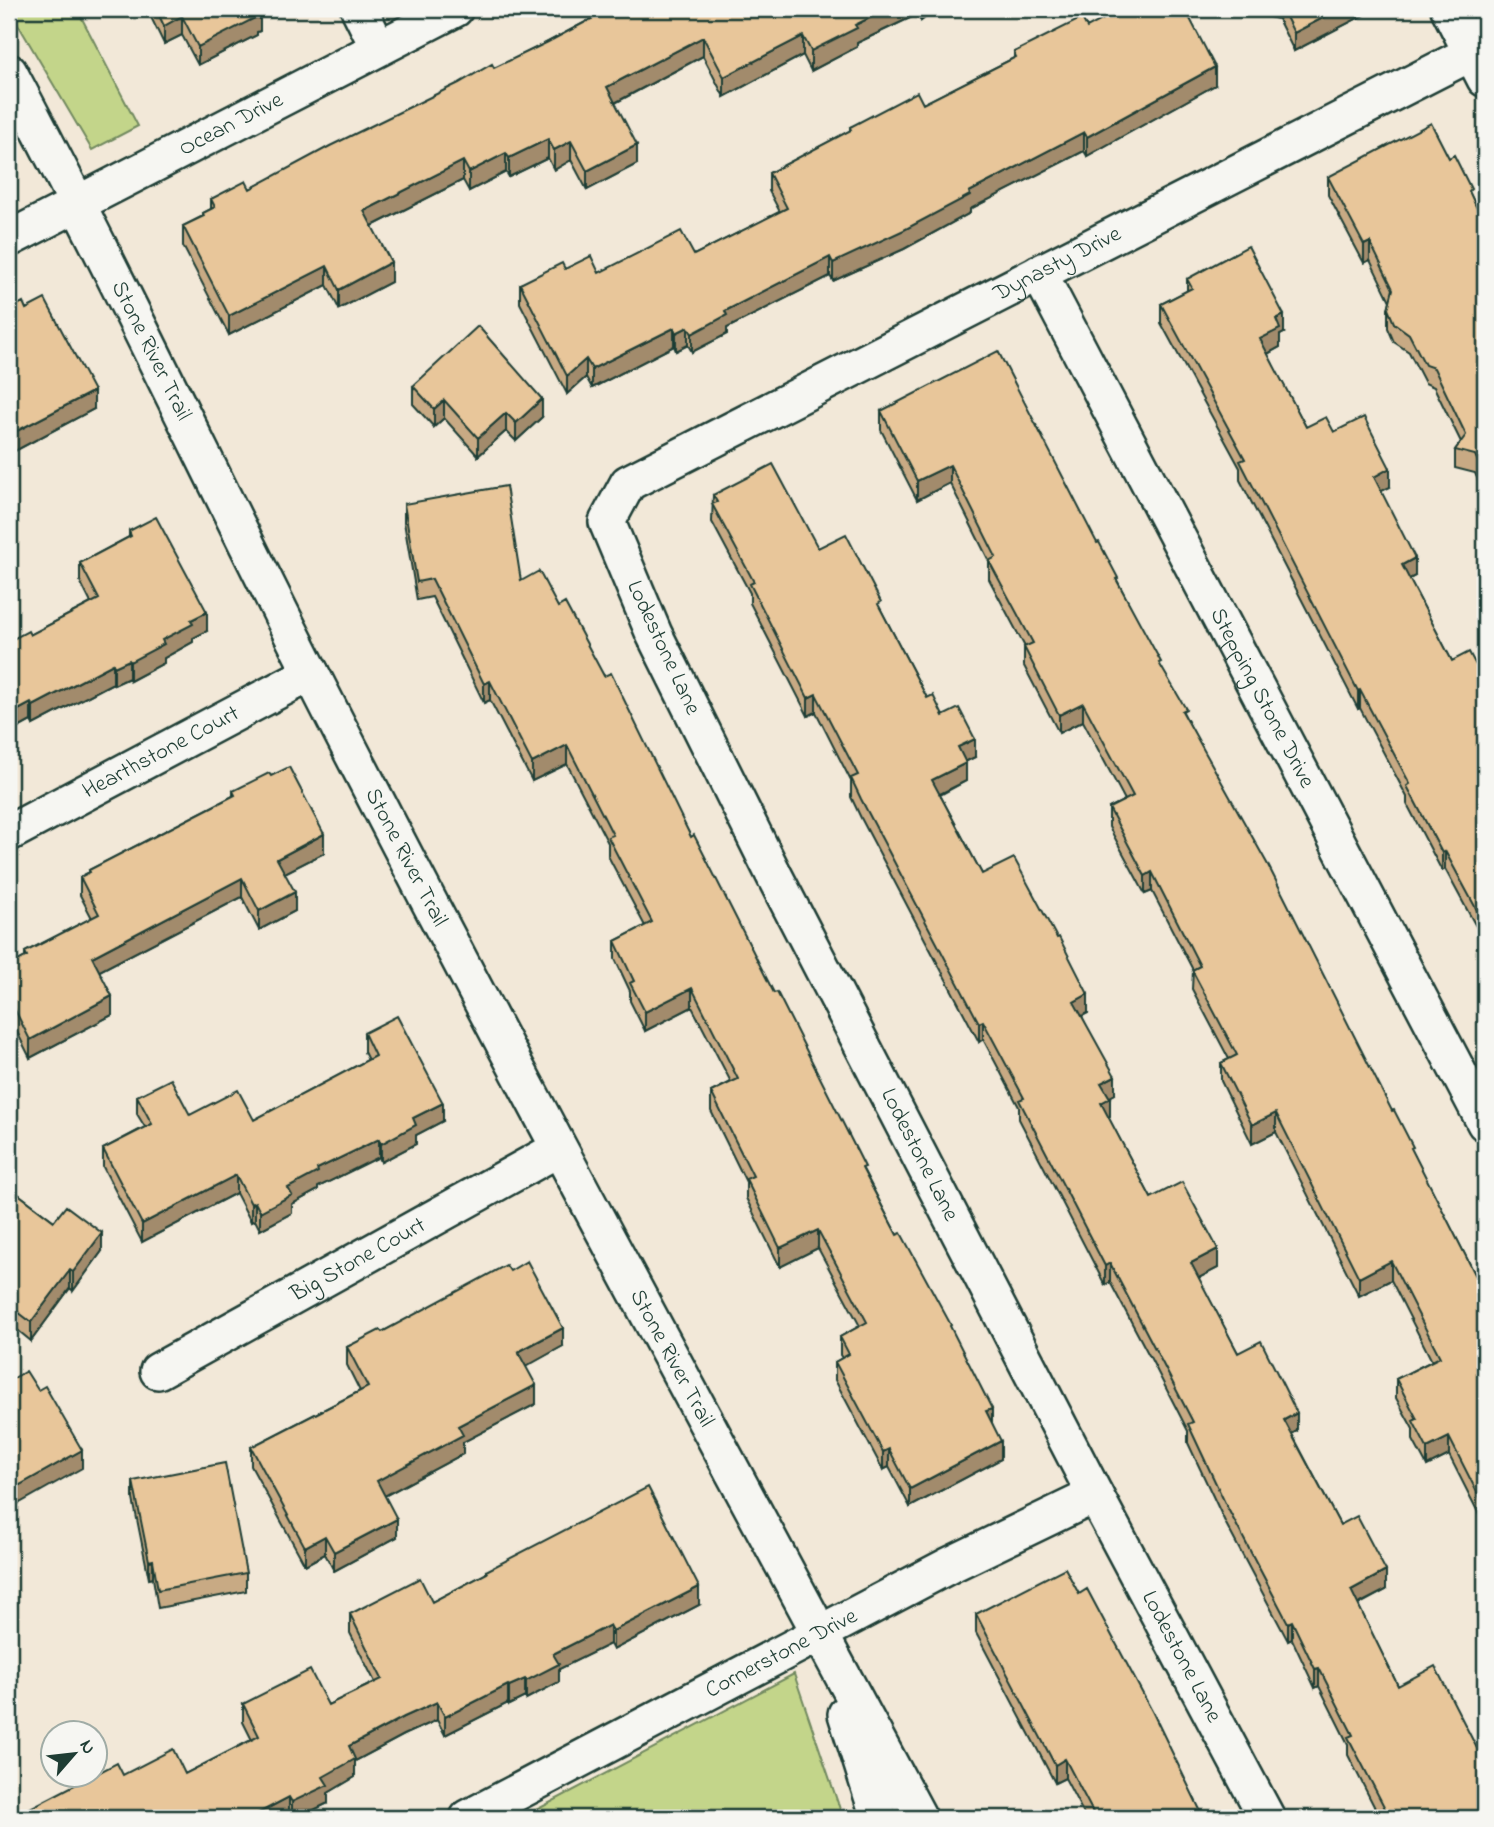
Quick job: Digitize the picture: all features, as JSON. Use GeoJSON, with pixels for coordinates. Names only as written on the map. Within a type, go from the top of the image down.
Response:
{"type":"FeatureCollection","features":[{"type":"Feature","properties":{"kind":"street"},"geometry":{"type":"LineString","coordinates":[[359,9],[378,47]]}},
{"type":"Feature","properties":{"kind":"street","name":"Ocean Drive"},"geometry":{"type":"LineString","coordinates":[[9,239],[455,9]]}},
{"type":"Feature","properties":{"kind":"street"},"geometry":{"type":"LineString","coordinates":[[1448,9],[1481,60]]}},
{"type":"Feature","properties":{"kind":"street","name":"Dynasty Drive"},"geometry":{"type":"LineString","coordinates":[[628,483],[1039,273],[1481,60]]}},
{"type":"Feature","properties":{"kind":"street","name":"Stone River Trail"},"geometry":{"type":"LineString","coordinates":[[9,72],[79,204],[311,673],[558,1149],[919,1818]]}},
{"type":"Feature","properties":{"kind":"street","name":"Stepping Stone Drive"},"geometry":{"type":"LineString","coordinates":[[1039,273],[1485,1124]]}},
{"type":"Feature","properties":{"kind":"street","name":"Lodestone Lane"},"geometry":{"type":"LineString","coordinates":[[628,483],[607,522],[654,634],[775,877],[1095,1495],[1267,1818]]}},
{"type":"Feature","properties":{"kind":"street","name":"Hearthstone Court"},"geometry":{"type":"LineString","coordinates":[[9,833],[311,673]]}},
{"type":"Feature","properties":{"kind":"street","name":"Big Stone Court"},"geometry":{"type":"LineString","coordinates":[[158,1371],[558,1149]]}},
{"type":"Feature","properties":{"kind":"street","name":"Cornerstone Drive"},"geometry":{"type":"LineString","coordinates":[[468,1818],[950,1565],[1095,1495]]}},
{"type":"Feature","properties":{"kind":"street","name":"Stone River Trail"},"geometry":{"type":"LineString","coordinates":[[820,1634],[878,1818]]}},
{"type":"Feature","properties":{"kind":"green space"},"geometry":{"type":"Polygon","coordinates":[[[9,9],[77,9],[138,126],[92,150],[9,9]]]}},
{"type":"Feature","properties":{"kind":"green space"},"geometry":{"type":"Polygon","coordinates":[[[794,1674],[843,1818],[521,1818],[794,1674]]]}},
{"type":"Feature","properties":{"kind":"building"},"geometry":{"type":"Polygon","coordinates":[[[156,9],[258,9],[260,12],[256,14],[257,17],[198,47],[182,16],[164,26],[156,9]]]}},
{"type":"Feature","properties":{"kind":"building"},"geometry":{"type":"Polygon","coordinates":[[[610,9],[888,9],[811,51],[803,36],[724,77],[703,37],[607,87],[637,145],[587,171],[571,141],[554,150],[548,139],[509,158],[506,153],[469,172],[463,161],[364,211],[391,262],[339,290],[327,266],[229,316],[183,226],[204,216],[203,213],[215,207],[211,199],[246,181],[250,189],[492,64],[494,68],[610,9]]]}},
{"type":"Feature","properties":{"kind":"building"},"geometry":{"type":"Polygon","coordinates":[[[1122,9],[1185,9],[1215,67],[1087,137],[1084,132],[969,192],[970,195],[904,230],[833,263],[830,257],[725,311],[727,315],[692,334],[688,327],[676,333],[674,328],[592,369],[586,359],[567,376],[520,284],[562,263],[565,269],[591,256],[599,273],[681,231],[694,255],[787,208],[769,173],[917,92],[923,104],[1016,57],[1014,52],[1082,18],[1087,28],[1122,9]]]}},
{"type":"Feature","properties":{"kind":"building"},"geometry":{"type":"Polygon","coordinates":[[[1282,9],[1340,9],[1294,33],[1282,9]]]}},
{"type":"Feature","properties":{"kind":"building"},"geometry":{"type":"Polygon","coordinates":[[[1431,123],[1449,158],[1454,155],[1485,226],[1485,477],[1475,455],[1455,450],[1466,435],[1434,368],[1425,365],[1409,334],[1394,323],[1388,309],[1393,289],[1370,242],[1364,245],[1328,177],[1431,123]]]}},
{"type":"Feature","properties":{"kind":"building"},"geometry":{"type":"Polygon","coordinates":[[[1248,246],[1284,315],[1276,319],[1280,329],[1260,339],[1306,427],[1326,417],[1334,432],[1364,417],[1390,468],[1374,477],[1415,558],[1402,565],[1452,661],[1469,652],[1477,667],[1485,662],[1485,925],[1445,851],[1442,853],[1407,786],[1410,784],[1360,690],[1358,691],[1240,461],[1245,459],[1161,304],[1192,288],[1187,279],[1248,246]]]}},
{"type":"Feature","properties":{"kind":"building"},"geometry":{"type":"Polygon","coordinates":[[[45,299],[94,391],[13,433],[9,427],[9,310],[23,302],[26,309],[45,299]]]}},
{"type":"Feature","properties":{"kind":"building"},"geometry":{"type":"Polygon","coordinates":[[[478,326],[542,399],[516,423],[506,413],[478,438],[444,400],[434,409],[413,386],[478,326]]]}},
{"type":"Feature","properties":{"kind":"building"},"geometry":{"type":"Polygon","coordinates":[[[998,351],[1097,543],[1099,542],[1118,578],[1116,579],[1161,662],[1159,663],[1186,709],[1182,711],[1268,865],[1392,1111],[1394,1110],[1413,1147],[1411,1148],[1485,1294],[1485,1508],[1449,1437],[1427,1448],[1413,1421],[1417,1419],[1396,1379],[1440,1357],[1391,1261],[1359,1278],[1276,1113],[1252,1125],[1221,1063],[1237,1055],[1192,970],[1200,966],[1152,872],[1145,876],[1109,808],[1133,796],[1083,703],[1059,715],[1024,647],[1033,643],[989,561],[996,557],[950,465],[917,481],[881,411],[998,351]]]}},
{"type":"Feature","properties":{"kind":"building"},"geometry":{"type":"Polygon","coordinates":[[[773,464],[818,548],[846,534],[881,602],[878,604],[927,698],[933,695],[943,716],[959,708],[975,739],[958,747],[966,763],[932,780],[982,874],[1014,858],[1057,938],[1059,937],[1088,994],[1074,1002],[1115,1076],[1101,1083],[1110,1098],[1101,1103],[1151,1198],[1182,1182],[1218,1249],[1191,1263],[1238,1353],[1261,1341],[1297,1413],[1284,1420],[1340,1525],[1357,1516],[1386,1571],[1351,1590],[1398,1686],[1435,1666],[1485,1764],[1485,1818],[1390,1818],[1348,1737],[1353,1735],[1319,1668],[1315,1669],[1292,1621],[1288,1623],[1226,1505],[1188,1424],[1193,1422],[1110,1263],[1105,1266],[1019,1100],[1024,1098],[983,1021],[979,1023],[861,799],[851,778],[858,775],[816,694],[808,698],[750,584],[754,582],[712,504],[717,502],[713,495],[773,464]]]}},
{"type":"Feature","properties":{"kind":"building"},"geometry":{"type":"Polygon","coordinates":[[[506,486],[521,581],[539,571],[558,607],[565,603],[604,676],[611,673],[691,837],[694,835],[774,993],[777,992],[865,1167],[862,1168],[897,1235],[901,1233],[951,1325],[992,1409],[986,1411],[1001,1441],[910,1489],[889,1449],[883,1452],[835,1362],[849,1354],[840,1337],[867,1322],[818,1230],[780,1248],[746,1179],[753,1176],[711,1092],[738,1079],[692,988],[645,1012],[630,983],[634,981],[615,941],[652,922],[608,837],[613,835],[567,745],[532,763],[490,681],[484,684],[432,579],[417,582],[404,504],[506,486]]]}},
{"type":"Feature","properties":{"kind":"building"},"geometry":{"type":"Polygon","coordinates":[[[156,517],[207,612],[191,620],[193,624],[162,640],[164,644],[130,662],[129,660],[114,667],[113,664],[33,706],[31,703],[9,715],[9,641],[28,631],[30,635],[99,599],[80,563],[131,536],[129,531],[156,517]]]}},
{"type":"Feature","properties":{"kind":"building"},"geometry":{"type":"Polygon","coordinates":[[[289,767],[324,834],[277,859],[295,892],[259,911],[242,878],[92,957],[112,996],[30,1040],[9,998],[9,966],[27,956],[25,952],[99,914],[80,877],[235,795],[233,791],[269,773],[271,776],[289,767]]]}},
{"type":"Feature","properties":{"kind":"building"},"geometry":{"type":"Polygon","coordinates":[[[397,1016],[443,1103],[413,1118],[416,1125],[381,1144],[379,1139],[317,1169],[318,1172],[288,1188],[292,1195],[260,1212],[255,1202],[251,1204],[236,1175],[142,1224],[103,1149],[152,1124],[137,1096],[171,1079],[190,1115],[238,1090],[254,1120],[375,1056],[364,1033],[397,1016]]]}},
{"type":"Feature","properties":{"kind":"building"},"geometry":{"type":"Polygon","coordinates":[[[9,1187],[54,1221],[66,1206],[102,1233],[31,1322],[9,1305],[9,1187]]]}},
{"type":"Feature","properties":{"kind":"building"},"geometry":{"type":"Polygon","coordinates":[[[527,1261],[563,1328],[518,1352],[536,1385],[458,1426],[463,1435],[377,1481],[397,1519],[334,1552],[325,1536],[305,1547],[251,1447],[368,1387],[347,1347],[380,1330],[382,1332],[506,1265],[510,1271],[527,1261]]]}},
{"type":"Feature","properties":{"kind":"building"},"geometry":{"type":"Polygon","coordinates":[[[26,1371],[38,1390],[45,1386],[82,1450],[9,1491],[9,1381],[26,1371]]]}},
{"type":"Feature","properties":{"kind":"building"},"geometry":{"type":"Polygon","coordinates":[[[225,1463],[246,1573],[158,1590],[153,1560],[149,1561],[133,1481],[225,1463]]]}},
{"type":"Feature","properties":{"kind":"building"},"geometry":{"type":"Polygon","coordinates":[[[648,1487],[699,1587],[613,1631],[610,1625],[553,1654],[559,1664],[526,1681],[525,1679],[508,1685],[445,1717],[437,1702],[404,1717],[349,1746],[355,1759],[323,1777],[328,1785],[292,1802],[289,1797],[249,1818],[11,1818],[69,1788],[108,1788],[108,1768],[117,1763],[123,1775],[173,1749],[185,1774],[259,1736],[243,1704],[310,1670],[328,1705],[382,1679],[350,1614],[420,1578],[432,1602],[487,1573],[486,1571],[648,1487]]]}},
{"type":"Feature","properties":{"kind":"building"},"geometry":{"type":"Polygon","coordinates":[[[1065,1568],[1079,1594],[1087,1589],[1153,1713],[1204,1818],[1096,1818],[1065,1759],[1055,1765],[976,1614],[1065,1568]]]}}]}
